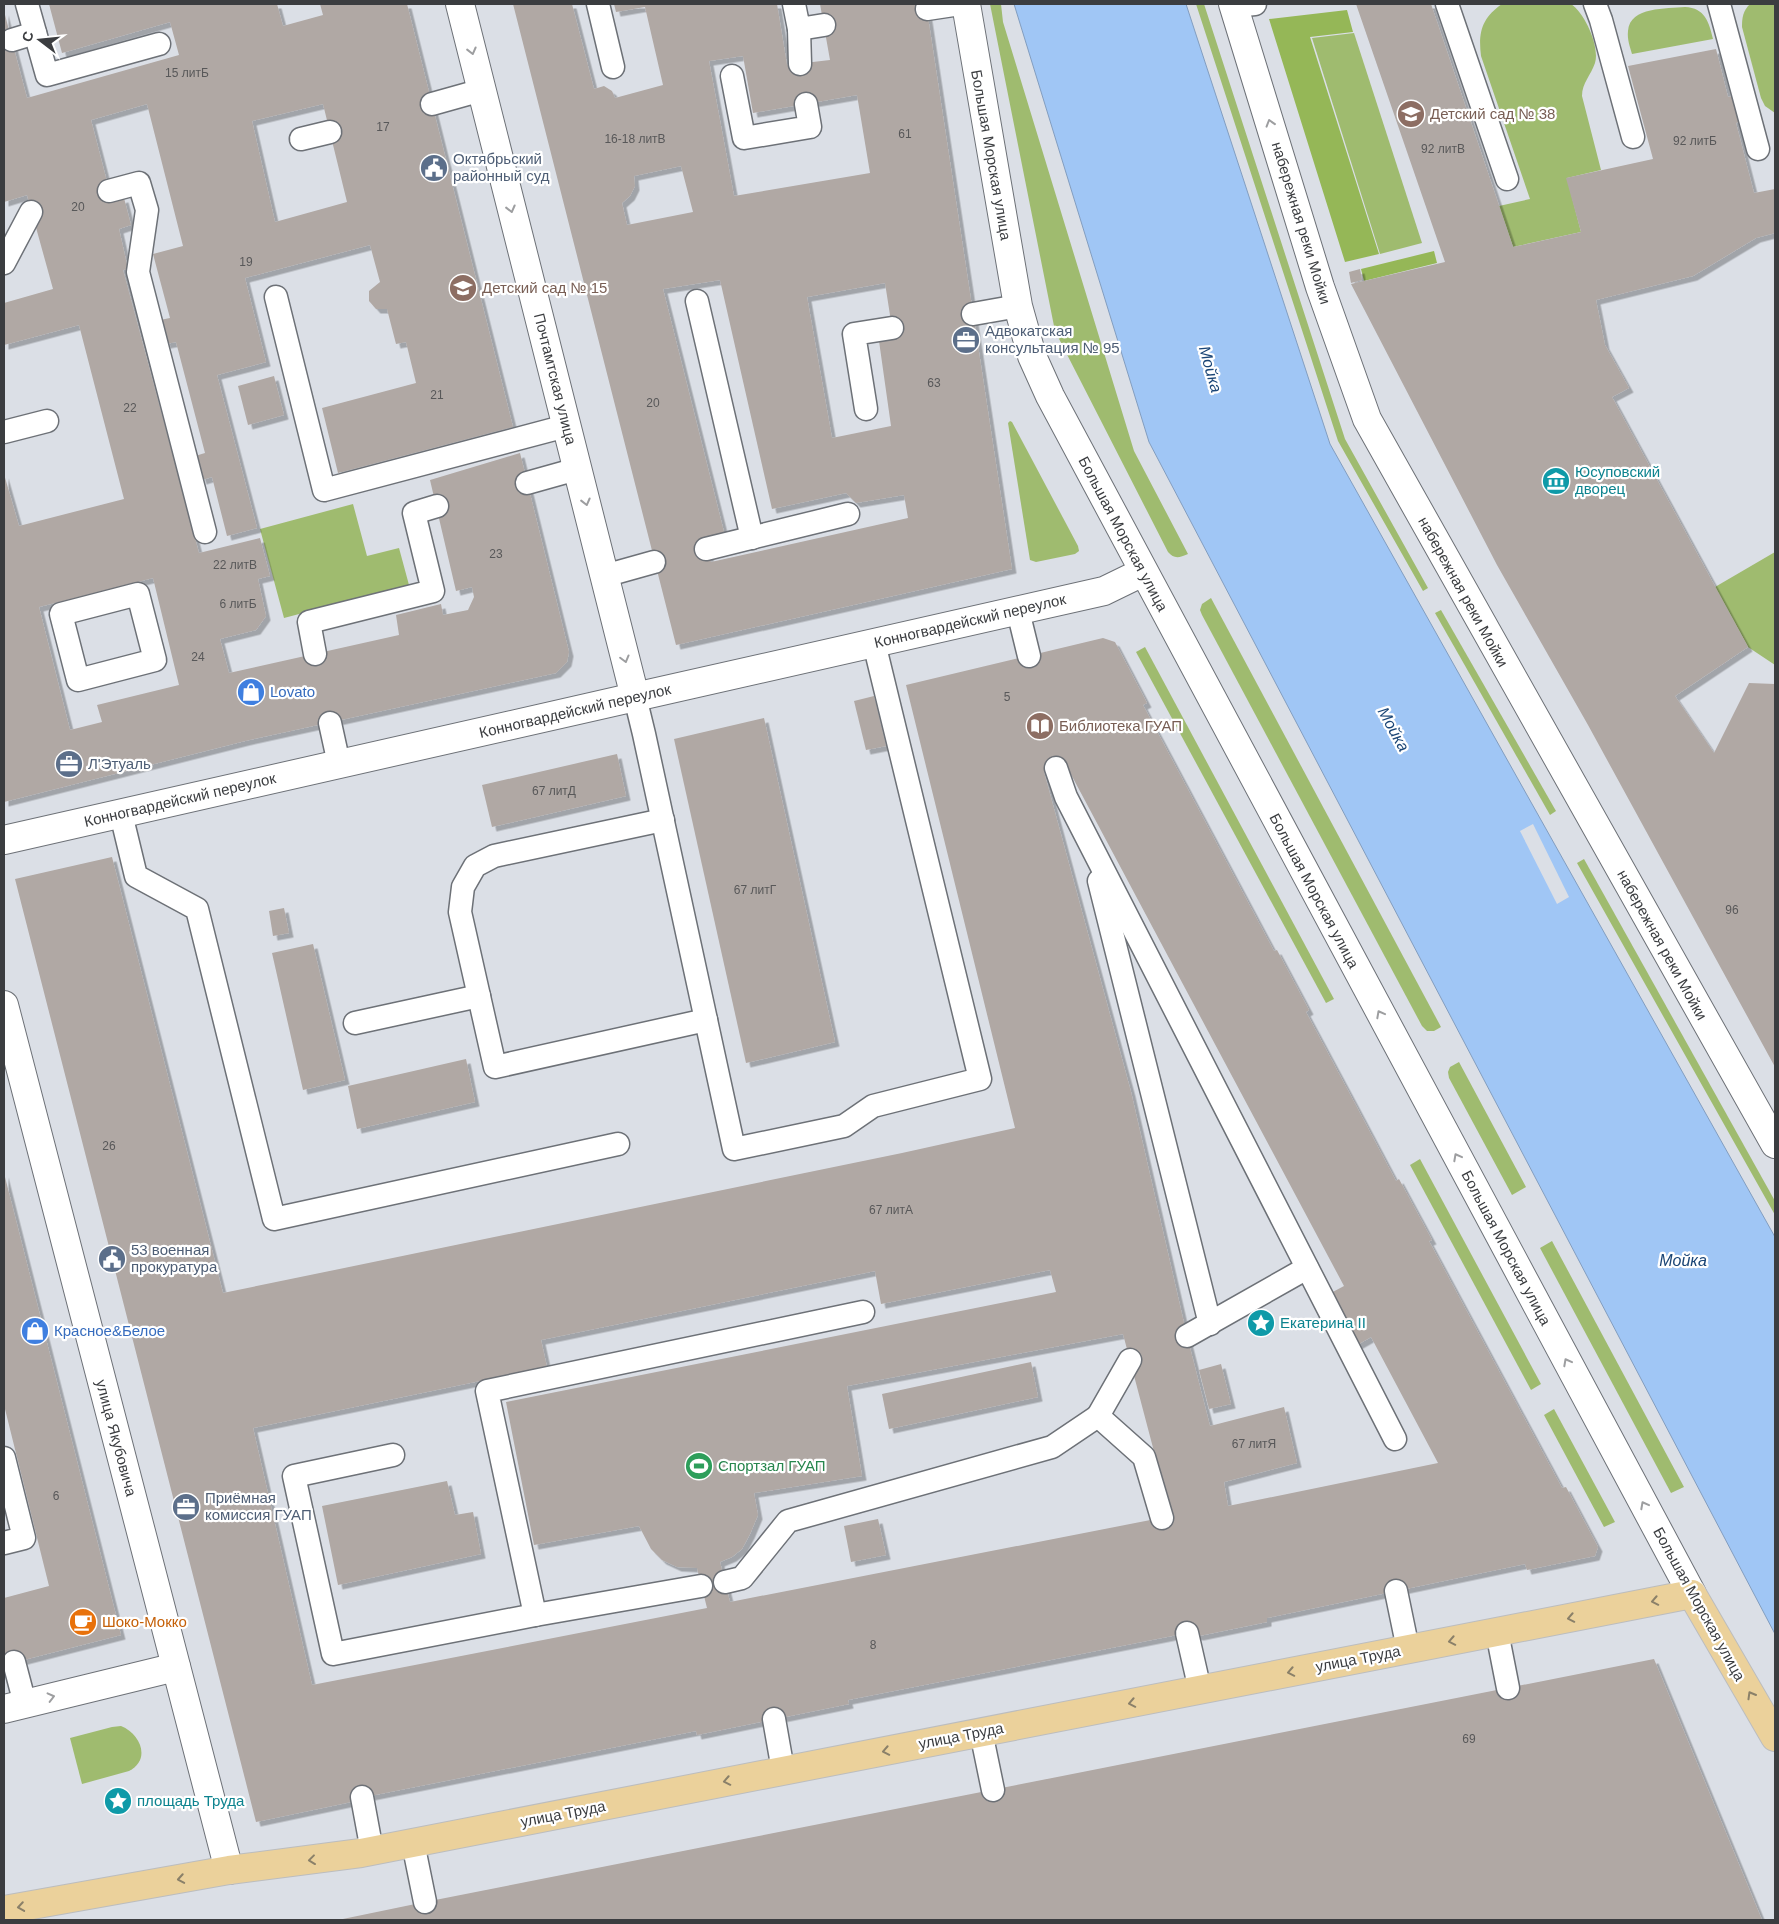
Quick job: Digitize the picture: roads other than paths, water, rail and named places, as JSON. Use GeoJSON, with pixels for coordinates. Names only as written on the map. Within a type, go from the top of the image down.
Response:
{"type":"FeatureCollection","features":[{"type":"Feature","properties":{"kind":"main road","name":"улица Труда"},"geometry":{"type":"LineString","coordinates":[[229,1870],[372,1851],[1692,1594]]}},
{"type":"Feature","properties":{"kind":"main road","name":"Большая Морская улица"},"geometry":{"type":"LineString","coordinates":[[1692,1594],[1775,1737]]}},
{"type":"Feature","properties":{"kind":"main road"},"geometry":{"type":"LineString","coordinates":[[4,1910],[229,1870]]}},
{"type":"Feature","properties":{"kind":"street","name":"Почтамтская улица"},"geometry":{"type":"LineString","coordinates":[[460,4],[635,697]]}},
{"type":"Feature","properties":{"kind":"street","name":"Большая Морская улица"},"geometry":{"type":"LineString","coordinates":[[966,4],[1018,306],[1032,356],[1050,396],[1692,1594]]}},
{"type":"Feature","properties":{"kind":"street","name":"набережная реки Мойки"},"geometry":{"type":"LineString","coordinates":[[1241,4],[1320,287],[1367,419],[1775,1144]]}},
{"type":"Feature","properties":{"kind":"street","name":"Конногвардейский переулок"},"geometry":{"type":"LineString","coordinates":[[4,840],[1104,591],[1143,572]]}},
{"type":"Feature","properties":{"kind":"street","name":"улица Якубовича"},"geometry":{"type":"LineString","coordinates":[[5,1015],[229,1870]]}},
{"type":"Feature","properties":{"kind":"street"},"geometry":{"type":"LineString","coordinates":[[14,1706],[176,1667]]}},
{"type":"Feature","properties":{"kind":"lane"},"geometry":{"type":"LineString","coordinates":[[27,4],[47,75],[159,44]]}},
{"type":"Feature","properties":{"kind":"lane"},"geometry":{"type":"LineString","coordinates":[[598,4],[613,67]]}},
{"type":"Feature","properties":{"kind":"lane"},"geometry":{"type":"LineString","coordinates":[[794,4],[799,29],[800,64]]}},
{"type":"Feature","properties":{"kind":"lane"},"geometry":{"type":"LineString","coordinates":[[927,9],[960,4]]}},
{"type":"Feature","properties":{"kind":"lane"},"geometry":{"type":"LineString","coordinates":[[1447,4],[1507,179]]}},
{"type":"Feature","properties":{"kind":"lane"},"geometry":{"type":"LineString","coordinates":[[1595,4],[1602,20],[1633,137]]}},
{"type":"Feature","properties":{"kind":"lane"},"geometry":{"type":"LineString","coordinates":[[1719,4],[1758,149]]}},
{"type":"Feature","properties":{"kind":"lane"},"geometry":{"type":"LineString","coordinates":[[799,29],[824,25]]}},
{"type":"Feature","properties":{"kind":"lane"},"geometry":{"type":"LineString","coordinates":[[12,40],[35,33]]}},
{"type":"Feature","properties":{"kind":"lane"},"geometry":{"type":"LineString","coordinates":[[732,76],[744,138],[810,127],[806,104]]}},
{"type":"Feature","properties":{"kind":"lane"},"geometry":{"type":"LineString","coordinates":[[432,104],[482,90]]}},
{"type":"Feature","properties":{"kind":"lane"},"geometry":{"type":"LineString","coordinates":[[301,139],[330,132]]}},
{"type":"Feature","properties":{"kind":"lane"},"geometry":{"type":"LineString","coordinates":[[109,190],[139,183],[147,210],[138,272],[205,532]]}},
{"type":"Feature","properties":{"kind":"lane"},"geometry":{"type":"LineString","coordinates":[[4,263],[31,212]]}},
{"type":"Feature","properties":{"kind":"lane"},"geometry":{"type":"LineString","coordinates":[[276,298],[324,490],[566,426]]}},
{"type":"Feature","properties":{"kind":"lane"},"geometry":{"type":"LineString","coordinates":[[697,301],[752,538]]}},
{"type":"Feature","properties":{"kind":"lane"},"geometry":{"type":"LineString","coordinates":[[973,314],[1018,306]]}},
{"type":"Feature","properties":{"kind":"lane"},"geometry":{"type":"LineString","coordinates":[[866,409],[854,334],[892,328]]}},
{"type":"Feature","properties":{"kind":"lane"},"geometry":{"type":"LineString","coordinates":[[4,432],[47,421]]}},
{"type":"Feature","properties":{"kind":"lane"},"geometry":{"type":"LineString","coordinates":[[527,483],[577,469]]}},
{"type":"Feature","properties":{"kind":"lane"},"geometry":{"type":"LineString","coordinates":[[315,654],[309,622],[433,591],[414,512],[437,506]]}},
{"type":"Feature","properties":{"kind":"lane"},"geometry":{"type":"LineString","coordinates":[[706,549],[848,514]]}},
{"type":"Feature","properties":{"kind":"lane"},"geometry":{"type":"LineString","coordinates":[[604,576],[654,562]]}},
{"type":"Feature","properties":{"kind":"lane"},"geometry":{"type":"LineString","coordinates":[[138,594],[155,660],[78,680],[63,661],[61,614],[138,594]]}},
{"type":"Feature","properties":{"kind":"lane"},"geometry":{"type":"LineString","coordinates":[[1018,610],[1029,656]]}},
{"type":"Feature","properties":{"kind":"lane"},"geometry":{"type":"LineString","coordinates":[[635,697],[734,1150],[844,1126],[873,1106],[980,1079],[874,643]]}},
{"type":"Feature","properties":{"kind":"lane"},"geometry":{"type":"LineString","coordinates":[[330,723],[339,764]]}},
{"type":"Feature","properties":{"kind":"lane"},"geometry":{"type":"LineString","coordinates":[[1056,768],[1066,797],[1395,1439]]}},
{"type":"Feature","properties":{"kind":"lane"},"geometry":{"type":"LineString","coordinates":[[121,814],[136,876],[197,909],[274,1219],[618,1144]]}},
{"type":"Feature","properties":{"kind":"lane"},"geometry":{"type":"LineString","coordinates":[[663,820],[494,856],[475,866],[463,887],[460,912],[495,1067],[706,1020]]}},
{"type":"Feature","properties":{"kind":"lane"},"geometry":{"type":"LineString","coordinates":[[1090,842],[1210,1324]]}},
{"type":"Feature","properties":{"kind":"lane"},"geometry":{"type":"LineString","coordinates":[[355,1023],[479,996]]}},
{"type":"Feature","properties":{"kind":"lane"},"geometry":{"type":"LineString","coordinates":[[1187,1336],[1307,1268]]}},
{"type":"Feature","properties":{"kind":"lane"},"geometry":{"type":"LineString","coordinates":[[535,1614],[487,1390],[863,1312]]}},
{"type":"Feature","properties":{"kind":"lane"},"geometry":{"type":"LineString","coordinates":[[725,1582],[742,1578],[788,1521],[1052,1447],[1098,1416],[1130,1360]]}},
{"type":"Feature","properties":{"kind":"lane"},"geometry":{"type":"LineString","coordinates":[[1098,1416],[1144,1457],[1162,1518]]}},
{"type":"Feature","properties":{"kind":"lane"},"geometry":{"type":"LineString","coordinates":[[393,1455],[294,1476],[333,1654],[535,1614],[701,1586]]}},
{"type":"Feature","properties":{"kind":"lane"},"geometry":{"type":"LineString","coordinates":[[4,1458],[24,1538],[4,1543]]}},
{"type":"Feature","properties":{"kind":"lane"},"geometry":{"type":"LineString","coordinates":[[1396,1591],[1408,1649]]}},
{"type":"Feature","properties":{"kind":"lane"},"geometry":{"type":"LineString","coordinates":[[1497,1632],[1508,1688]]}},
{"type":"Feature","properties":{"kind":"lane"},"geometry":{"type":"LineString","coordinates":[[1187,1633],[1200,1690]]}},
{"type":"Feature","properties":{"kind":"lane"},"geometry":{"type":"LineString","coordinates":[[14,1662],[14,1706]]}},
{"type":"Feature","properties":{"kind":"lane"},"geometry":{"type":"LineString","coordinates":[[774,1719],[783,1770]]}},
{"type":"Feature","properties":{"kind":"lane"},"geometry":{"type":"LineString","coordinates":[[981,1732],[993,1790]]}},
{"type":"Feature","properties":{"kind":"lane"},"geometry":{"type":"LineString","coordinates":[[362,1797],[372,1851]]}},
{"type":"Feature","properties":{"kind":"lane"},"geometry":{"type":"LineString","coordinates":[[413,1843],[425,1902]]}},
{"type":"Feature","properties":{"kind":"water","name":"Мойка"},"geometry":{"type":"Polygon","coordinates":[[[1014,4],[1186,4],[1330,444],[1775,1237],[1775,1634],[1149,442],[1014,4]]]}},
{"type":"Feature","properties":{"kind":"place","name":"Детский сад № 38"},"geometry":{"type":"Point","coordinates":[1411,114]}},
{"type":"Feature","properties":{"kind":"place","name":"Октябрьский районный суд"},"geometry":{"type":"Point","coordinates":[434,168]}},
{"type":"Feature","properties":{"kind":"place","name":"Детский сад № 15"},"geometry":{"type":"Point","coordinates":[463,288]}},
{"type":"Feature","properties":{"kind":"place","name":"Адвокатская консультация № 95"},"geometry":{"type":"Point","coordinates":[966,340]}},
{"type":"Feature","properties":{"kind":"place","name":"Юсуповский дворец"},"geometry":{"type":"Point","coordinates":[1556,481]}},
{"type":"Feature","properties":{"kind":"place","name":"Lovato"},"geometry":{"type":"Point","coordinates":[251,692]}},
{"type":"Feature","properties":{"kind":"place","name":"Библиотека ГУАП"},"geometry":{"type":"Point","coordinates":[1040,726]}},
{"type":"Feature","properties":{"kind":"place","name":"Л'Этуаль"},"geometry":{"type":"Point","coordinates":[69,764]}},
{"type":"Feature","properties":{"kind":"place","name":"53 военная прокуратура"},"geometry":{"type":"Point","coordinates":[112,1259]}},
{"type":"Feature","properties":{"kind":"place","name":"Екатерина II"},"geometry":{"type":"Point","coordinates":[1261,1323]}},
{"type":"Feature","properties":{"kind":"place","name":"Красное&Белое"},"geometry":{"type":"Point","coordinates":[35,1331]}},
{"type":"Feature","properties":{"kind":"place","name":"Спортзал ГУАП"},"geometry":{"type":"Point","coordinates":[699,1466]}},
{"type":"Feature","properties":{"kind":"place","name":"Приёмная комиссия ГУАП"},"geometry":{"type":"Point","coordinates":[186,1507]}},
{"type":"Feature","properties":{"kind":"place","name":"Шоко-Мокко"},"geometry":{"type":"Point","coordinates":[83,1622]}},
{"type":"Feature","properties":{"kind":"place","name":"площадь Труда"},"geometry":{"type":"Point","coordinates":[118,1801]}}]}
